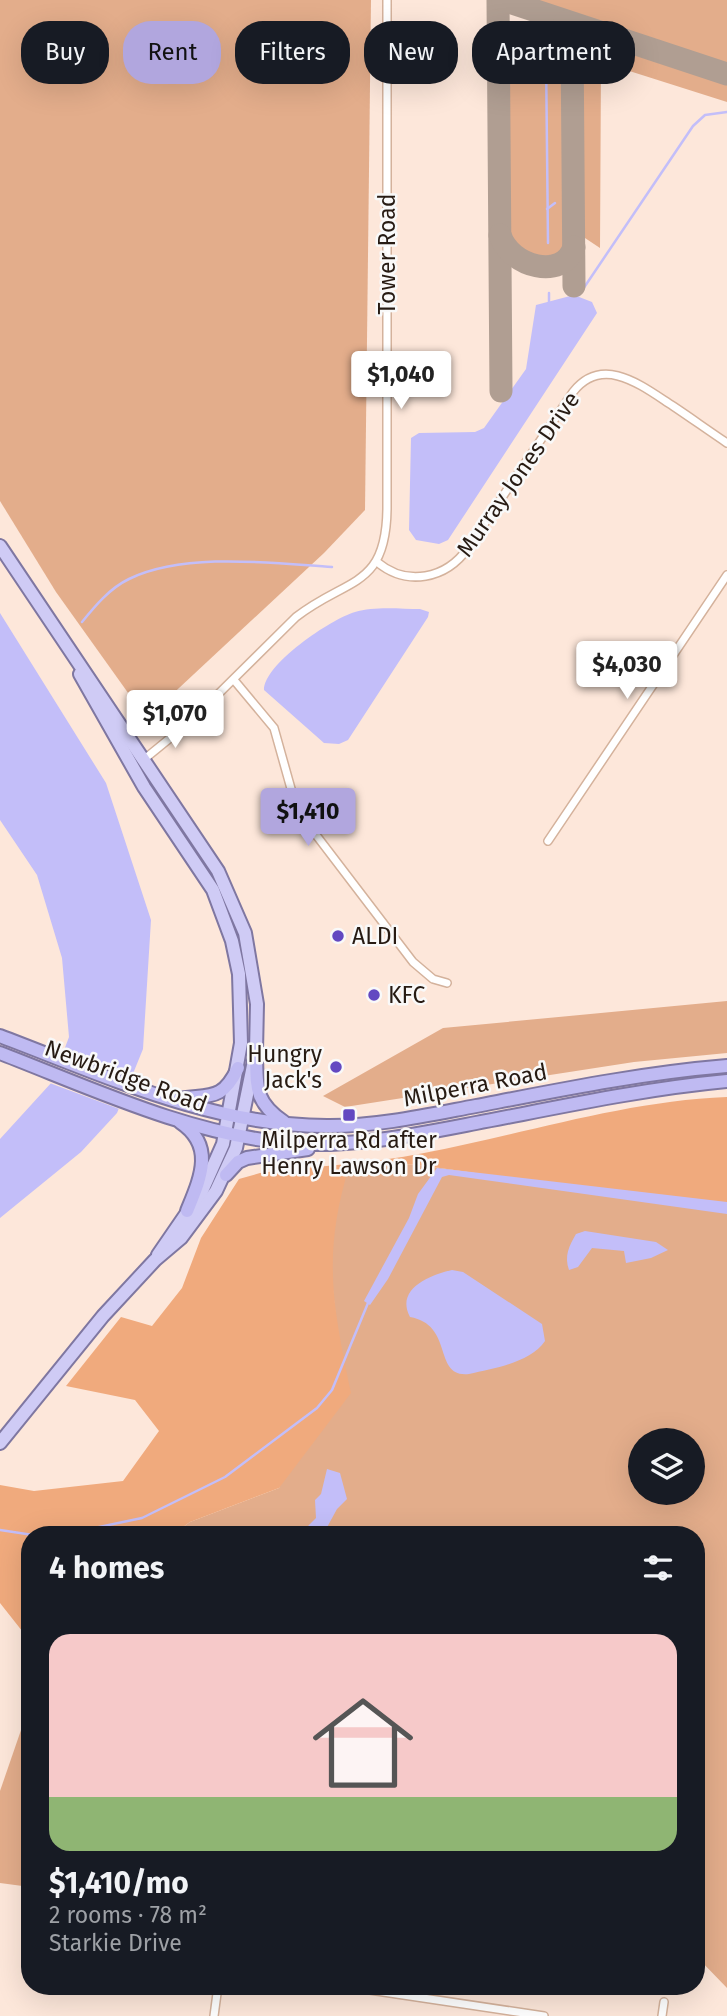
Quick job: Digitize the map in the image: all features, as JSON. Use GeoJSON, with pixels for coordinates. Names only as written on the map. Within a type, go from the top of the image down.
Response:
{"type":"FeatureCollection","features":[{"type":"Feature","properties":{"kind":"highway","name":"Newbridge Road"},"geometry":{"type":"LineString","coordinates":[[0,1036],[144,1090],[236,1117]]}},
{"type":"Feature","properties":{"kind":"highway"},"geometry":{"type":"LineString","coordinates":[[256,1051],[260,1099],[265,1108],[287,1124]]}},
{"type":"Feature","properties":{"kind":"highway","name":"Newbridge Road"},"geometry":{"type":"LineString","coordinates":[[0,1052],[166,1115],[232,1134]]}},
{"type":"Feature","properties":{"kind":"highway","name":"Milperra Road"},"geometry":{"type":"LineString","coordinates":[[236,1117],[329,1126],[379,1123],[637,1076],[727,1066]]}},
{"type":"Feature","properties":{"kind":"highway"},"geometry":{"type":"LineString","coordinates":[[175,1100],[217,1095],[227,1088],[238,1068]]}},
{"type":"Feature","properties":{"kind":"highway","name":"Milperra Road"},"geometry":{"type":"LineString","coordinates":[[232,1134],[312,1144],[400,1138],[637,1091],[727,1081]]}},
{"type":"Feature","properties":{"kind":"highway"},"geometry":{"type":"LineString","coordinates":[[166,1115],[189,1128],[202,1146],[201,1174],[187,1211]]}},
{"type":"Feature","properties":{"kind":"highway"},"geometry":{"type":"LineString","coordinates":[[226,1175],[238,1162],[247,1158],[353,1143]]}},
{"type":"Feature","properties":{"kind":"main road"},"geometry":{"type":"LineString","coordinates":[[0,546],[64,643],[90,694],[138,764],[218,871],[236,909],[254,970],[256,1051],[236,1117],[226,1175],[193,1225],[171,1250],[155,1260]]}},
{"type":"Feature","properties":{"kind":"main road"},"geometry":{"type":"LineString","coordinates":[[138,764],[221,908],[239,974],[242,1006],[236,1117]]}},
{"type":"Feature","properties":{"kind":"main road"},"geometry":{"type":"LineString","coordinates":[[0,1443],[103,1316],[155,1260],[209,1177],[232,1134]]}},
{"type":"Feature","properties":{"kind":"street","name":"Tower Road"},"geometry":{"type":"LineString","coordinates":[[377,562],[387,533],[387,0]]}},
{"type":"Feature","properties":{"kind":"street","name":"Murray Jones Drive"},"geometry":{"type":"LineString","coordinates":[[377,562],[401,576],[431,576],[452,568],[573,392],[596,375],[618,374],[637,383],[727,443]]}},
{"type":"Feature","properties":{"kind":"street"},"geometry":{"type":"LineString","coordinates":[[138,764],[191,721],[234,681],[296,617],[313,603],[355,583],[377,562]]}},
{"type":"Feature","properties":{"kind":"street"},"geometry":{"type":"LineString","coordinates":[[548,841],[727,575]]}},
{"type":"Feature","properties":{"kind":"street"},"geometry":{"type":"LineString","coordinates":[[234,681],[274,728],[297,810],[413,962],[433,979],[447,983]]}},
{"type":"Feature","properties":{"kind":"street"},"geometry":{"type":"LineString","coordinates":[[214,2016],[217,1995]]}},
{"type":"Feature","properties":{"kind":"street"},"geometry":{"type":"LineString","coordinates":[[394,1995],[491,2012],[544,2016]]}},
{"type":"Feature","properties":{"kind":"street"},"geometry":{"type":"LineString","coordinates":[[662,2016],[664,2003]]}},
{"type":"Feature","properties":{"kind":"shaded area"},"geometry":{"type":"Polygon","coordinates":[[[0,0],[371,0],[371,21],[364,21],[364,84],[370,84],[365,510],[324,553],[164,702],[136,704],[56,592],[0,501],[0,0]]]}},
{"type":"Feature","properties":{"kind":"shaded area"},"geometry":{"type":"Polygon","coordinates":[[[536,0],[727,0],[727,65],[635,35],[635,21],[590,21],[540,5],[536,0]]]}},
{"type":"Feature","properties":{"kind":"shaded area"},"geometry":{"type":"Polygon","coordinates":[[[635,55],[727,83],[727,102],[635,73],[635,55]]]}},
{"type":"Feature","properties":{"kind":"shaded area"},"geometry":{"type":"Polygon","coordinates":[[[505,84],[567,84],[568,240],[560,256],[555,259],[538,261],[526,258],[513,247],[508,225],[505,84]]]}},
{"type":"Feature","properties":{"kind":"shaded area"},"geometry":{"type":"Polygon","coordinates":[[[578,84],[601,84],[600,248],[579,234],[578,84]]]}},
{"type":"Feature","properties":{"kind":"shaded area"},"geometry":{"type":"Polygon","coordinates":[[[574,295],[592,302],[597,313],[448,540],[439,544],[416,540],[409,530],[411,438],[419,433],[475,432],[484,428],[526,369],[536,305],[574,295]]]}},
{"type":"Feature","properties":{"kind":"shaded area"},"geometry":{"type":"Polygon","coordinates":[[[370,609],[420,609],[429,612],[428,617],[348,740],[339,744],[324,743],[264,690],[267,679],[286,656],[344,616],[370,609]]]}},
{"type":"Feature","properties":{"kind":"shaded area"},"geometry":{"type":"Polygon","coordinates":[[[0,613],[106,783],[151,920],[143,1049],[117,1113],[81,1152],[0,1218],[0,1139],[52,1082],[69,1037],[62,958],[37,875],[0,820],[0,613]]]}},
{"type":"Feature","properties":{"kind":"shaded area"},"geometry":{"type":"Polygon","coordinates":[[[727,1001],[727,1053],[634,1062],[345,1107],[323,1096],[443,1028],[727,1001]]]}},
{"type":"Feature","properties":{"kind":"shaded area"},"geometry":{"type":"Polygon","coordinates":[[[727,1097],[727,1209],[419,1165],[381,1163],[349,1167],[335,1227],[333,1280],[339,1333],[351,1393],[279,1488],[184,1526],[21,1526],[21,1630],[0,1603],[0,1485],[34,1491],[123,1481],[159,1431],[135,1400],[66,1386],[121,1317],[152,1326],[182,1288],[201,1238],[239,1179],[260,1173],[404,1157],[612,1111],[727,1097]]]}},
{"type":"Feature","properties":{"kind":"shaded area"},"geometry":{"type":"Polygon","coordinates":[[[381,1163],[419,1165],[727,1209],[727,1988],[705,1965],[705,1526],[184,1526],[279,1488],[336,1319],[330,1261],[338,1201],[348,1167],[381,1163]]]}},
{"type":"Feature","properties":{"kind":"shaded area"},"geometry":{"type":"Polygon","coordinates":[[[437,1168],[727,1202],[727,1214],[449,1175],[442,1177],[388,1279],[370,1305],[364,1301],[409,1218],[418,1194],[437,1168]]]}},
{"type":"Feature","properties":{"kind":"shaded area"},"geometry":{"type":"Polygon","coordinates":[[[585,1231],[656,1242],[668,1250],[651,1258],[626,1263],[624,1251],[592,1248],[578,1267],[569,1270],[569,1247],[576,1234],[585,1231]]]}},
{"type":"Feature","properties":{"kind":"shaded area"},"geometry":{"type":"Polygon","coordinates":[[[452,1270],[463,1272],[542,1324],[545,1341],[530,1355],[500,1367],[469,1374],[458,1373],[450,1368],[433,1330],[424,1322],[410,1317],[407,1299],[417,1285],[452,1270]]]}},
{"type":"Feature","properties":{"kind":"shaded area"},"geometry":{"type":"Polygon","coordinates":[[[327,1469],[340,1473],[347,1499],[337,1509],[328,1526],[308,1526],[316,1518],[315,1500],[321,1494],[327,1469]]]}},
{"type":"Feature","properties":{"kind":"shaded area"},"geometry":{"type":"Polygon","coordinates":[[[21,1730],[21,1886],[0,1883],[0,1791],[21,1730]]]}},
{"type":"Feature","properties":{"kind":"pier"},"geometry":{"type":"Polygon","coordinates":[[[61,1048],[136,1076],[122,1110],[47,1082],[61,1048]]]}},
{"type":"Feature","properties":{"kind":"waterway"},"geometry":{"type":"LineString","coordinates":[[546,84],[548,243]]}},
{"type":"Feature","properties":{"kind":"waterway"},"geometry":{"type":"LineString","coordinates":[[579,295],[693,126],[705,115],[727,112]]}},
{"type":"Feature","properties":{"kind":"waterway"},"geometry":{"type":"LineString","coordinates":[[547,209],[555,203]]}},
{"type":"Feature","properties":{"kind":"waterway"},"geometry":{"type":"LineString","coordinates":[[549,293],[549,302]]}},
{"type":"Feature","properties":{"kind":"waterway"},"geometry":{"type":"LineString","coordinates":[[82,622],[115,587],[151,571],[176,565],[229,561],[332,567]]}},
{"type":"Feature","properties":{"kind":"waterway"},"geometry":{"type":"LineString","coordinates":[[104,1526],[142,1518],[225,1477],[317,1408],[332,1390],[368,1303]]}},
{"type":"Feature","properties":{"kind":"waterway"},"geometry":{"type":"LineString","coordinates":[[0,1530],[21,1533]]}},
{"type":"Feature","properties":{"kind":"taxiway"},"geometry":{"type":"LineString","coordinates":[[498,0],[501,391]]}},
{"type":"Feature","properties":{"kind":"taxiway"},"geometry":{"type":"LineString","coordinates":[[503,0],[727,74]]}},
{"type":"Feature","properties":{"kind":"taxiway"},"geometry":{"type":"LineString","coordinates":[[572,84],[574,286]]}},
{"type":"Feature","properties":{"kind":"taxiway"},"geometry":{"type":"LineString","coordinates":[[500,235],[514,255],[537,266],[559,264],[568,258],[574,247]]}},
{"type":"Feature","properties":{"kind":"place","name":"ALDI"},"geometry":{"type":"Point","coordinates":[338,936]}},
{"type":"Feature","properties":{"kind":"place","name":"KFC"},"geometry":{"type":"Point","coordinates":[374,995]}},
{"type":"Feature","properties":{"kind":"place","name":"Hungry Jack's"},"geometry":{"type":"Point","coordinates":[336,1067]}},
{"type":"Feature","properties":{"kind":"place","name":"Milperra Rd after Henry Lawson Dr"},"geometry":{"type":"Point","coordinates":[349,1115]}}]}
